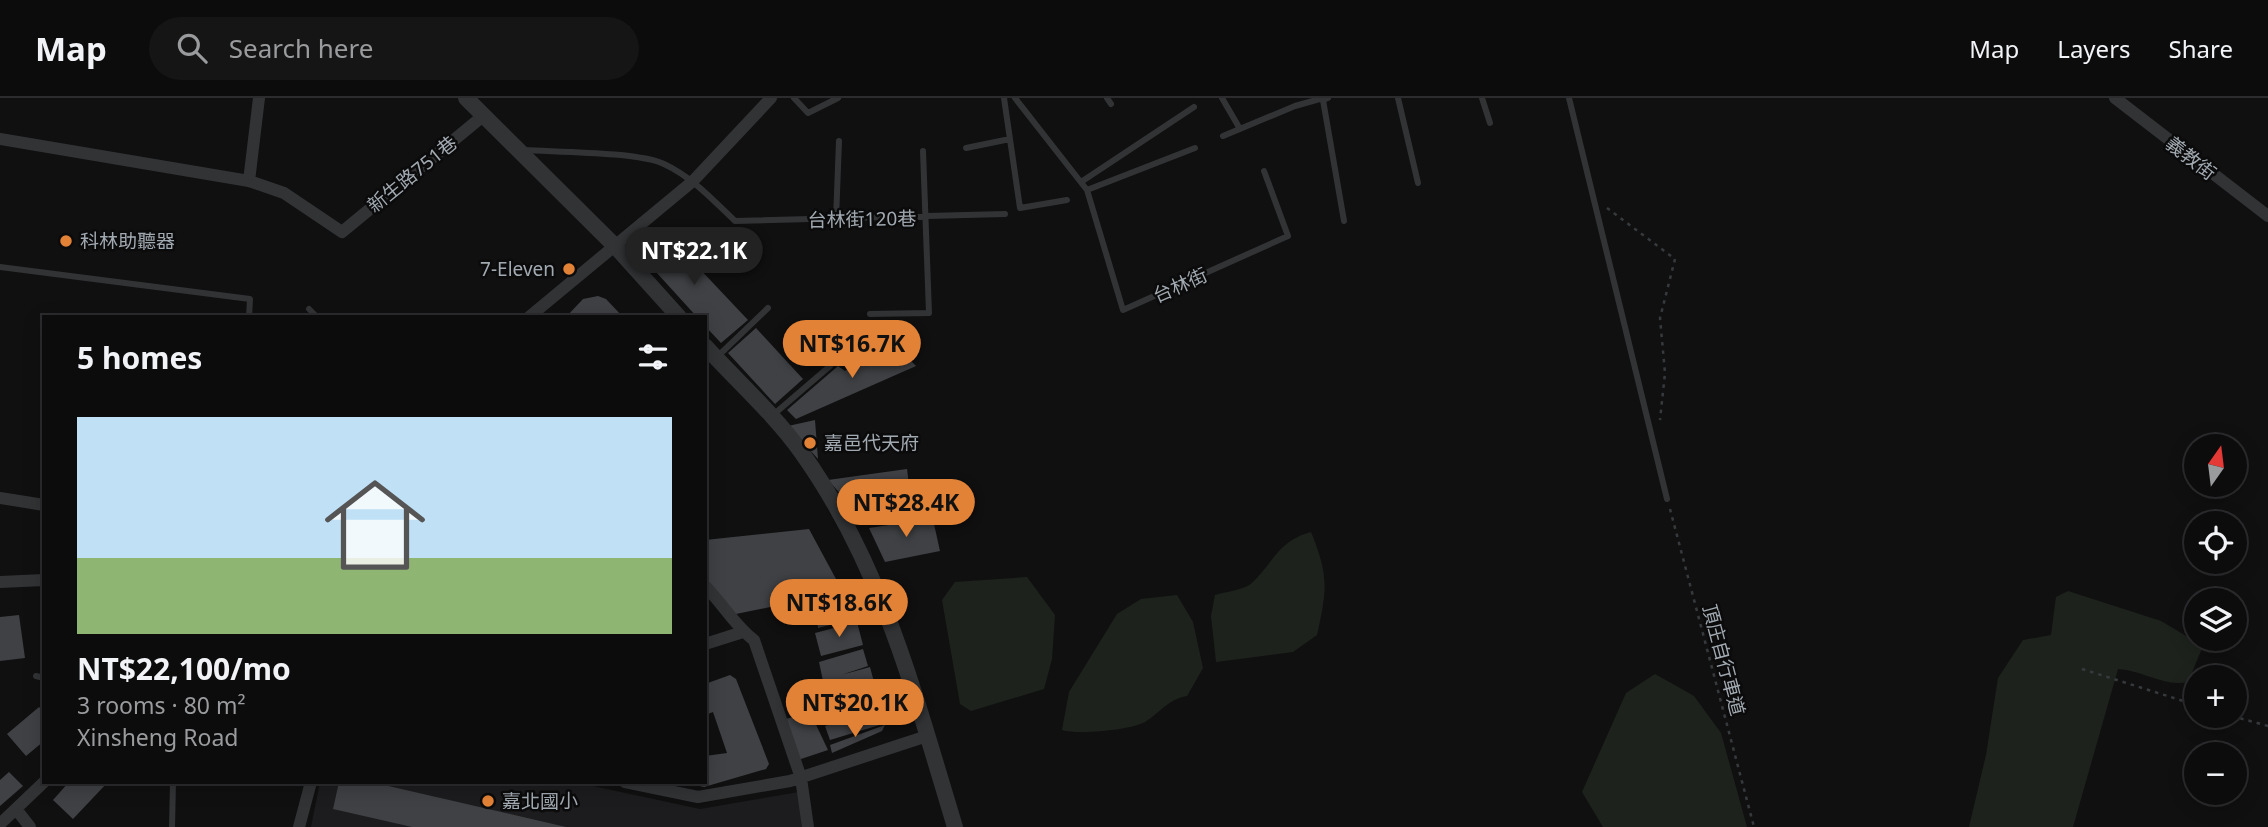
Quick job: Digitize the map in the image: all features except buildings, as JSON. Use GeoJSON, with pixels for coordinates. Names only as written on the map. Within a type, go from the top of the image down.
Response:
{"type":"FeatureCollection","features":[{"type":"Feature","properties":{"kind":"street"},"geometry":{"type":"LineString","coordinates":[[0,139],[248,181],[259,98]]}},
{"type":"Feature","properties":{"kind":"street"},"geometry":{"type":"LineString","coordinates":[[466,98],[475,103],[483,116],[615,246],[677,315]]}},
{"type":"Feature","properties":{"kind":"street"},"geometry":{"type":"LineString","coordinates":[[531,315],[693,181],[771,98]]}},
{"type":"Feature","properties":{"kind":"street","name":"義教街"},"geometry":{"type":"LineString","coordinates":[[2115,98],[2268,216]]}},
{"type":"Feature","properties":{"kind":"street","name":"新生路751巷"},"geometry":{"type":"LineString","coordinates":[[248,181],[284,193],[342,232],[483,116]]}},
{"type":"Feature","properties":{"kind":"street"},"geometry":{"type":"LineString","coordinates":[[710,352],[801,452],[857,542],[905,659],[955,827]]}},
{"type":"Feature","properties":{"kind":"street"},"geometry":{"type":"LineString","coordinates":[[0,498],[42,505]]}},
{"type":"Feature","properties":{"kind":"street"},"geometry":{"type":"LineString","coordinates":[[0,582],[42,580]]}},
{"type":"Feature","properties":{"kind":"street"},"geometry":{"type":"LineString","coordinates":[[707,588],[730,611],[743,632],[754,640],[801,778],[808,827]]}},
{"type":"Feature","properties":{"kind":"street"},"geometry":{"type":"LineString","coordinates":[[707,643],[743,632]]}},
{"type":"Feature","properties":{"kind":"street"},"geometry":{"type":"LineString","coordinates":[[635,784],[698,797],[801,778],[927,736]]}},
{"type":"Feature","properties":{"kind":"street"},"geometry":{"type":"LineString","coordinates":[[0,824],[42,784]]}},
{"type":"Feature","properties":{"kind":"street"},"geometry":{"type":"LineString","coordinates":[[299,827],[310,784]]}},
{"type":"Feature","properties":{"kind":"street"},"geometry":{"type":"LineString","coordinates":[[16,809],[30,827]]}},
{"type":"Feature","properties":{"kind":"lane"},"geometry":{"type":"LineString","coordinates":[[794,98],[808,113],[838,98]]}},
{"type":"Feature","properties":{"kind":"lane"},"geometry":{"type":"LineString","coordinates":[[1004,98],[1020,208],[1067,200]]}},
{"type":"Feature","properties":{"kind":"lane","name":"台林街"},"geometry":{"type":"LineString","coordinates":[[1016,98],[1087,191],[1123,310],[1288,236],[1264,172]]}},
{"type":"Feature","properties":{"kind":"lane"},"geometry":{"type":"LineString","coordinates":[[1222,98],[1240,129]]}},
{"type":"Feature","properties":{"kind":"lane"},"geometry":{"type":"LineString","coordinates":[[1398,98],[1418,183]]}},
{"type":"Feature","properties":{"kind":"lane"},"geometry":{"type":"LineString","coordinates":[[1482,98],[1490,123]]}},
{"type":"Feature","properties":{"kind":"lane"},"geometry":{"type":"LineString","coordinates":[[1569,98],[1667,499]]}},
{"type":"Feature","properties":{"kind":"lane"},"geometry":{"type":"LineString","coordinates":[[1223,136],[1295,106],[1325,99],[1343,220]]}},
{"type":"Feature","properties":{"kind":"lane"},"geometry":{"type":"LineString","coordinates":[[1081,182],[1194,107]]}},
{"type":"Feature","properties":{"kind":"lane"},"geometry":{"type":"LineString","coordinates":[[966,148],[1010,139]]}},
{"type":"Feature","properties":{"kind":"lane"},"geometry":{"type":"LineString","coordinates":[[836,219],[839,141]]}},
{"type":"Feature","properties":{"kind":"lane"},"geometry":{"type":"LineString","coordinates":[[1087,191],[1195,148]]}},
{"type":"Feature","properties":{"kind":"lane","name":"台林街120巷"},"geometry":{"type":"LineString","coordinates":[[519,150],[598,154],[662,162],[693,181],[735,221],[1005,214]]}},
{"type":"Feature","properties":{"kind":"lane"},"geometry":{"type":"LineString","coordinates":[[870,314],[929,313],[928,218],[923,151]]}},
{"type":"Feature","properties":{"kind":"lane"},"geometry":{"type":"LineString","coordinates":[[0,267],[250,299],[249,315]]}},
{"type":"Feature","properties":{"kind":"lane"},"geometry":{"type":"LineString","coordinates":[[710,352],[768,308]]}},
{"type":"Feature","properties":{"kind":"lane"},"geometry":{"type":"LineString","coordinates":[[309,309],[315,315]]}},
{"type":"Feature","properties":{"kind":"lane"},"geometry":{"type":"LineString","coordinates":[[770,417],[830,366]]}},
{"type":"Feature","properties":{"kind":"lane"},"geometry":{"type":"LineString","coordinates":[[36,676],[42,678]]}},
{"type":"Feature","properties":{"kind":"lane"},"geometry":{"type":"LineString","coordinates":[[172,827],[173,784]]}},
{"type":"Feature","properties":{"kind":"path"},"geometry":{"type":"LineString","coordinates":[[1596,200],[1675,258],[1660,318],[1665,373],[1660,425]]}},
{"type":"Feature","properties":{"kind":"path","name":"頂庄自行車道"},"geometry":{"type":"LineString","coordinates":[[1667,499],[1754,827]]}},
{"type":"Feature","properties":{"kind":"path"},"geometry":{"type":"LineString","coordinates":[[2082,669],[2184,701]]}},
{"type":"Feature","properties":{"kind":"path"},"geometry":{"type":"LineString","coordinates":[[2247,720],[2268,726]]}},
{"type":"Feature","properties":{"kind":"shaded area"},"geometry":{"type":"Polygon","coordinates":[[[1311,532],[1321,560],[1324,583],[1317,635],[1293,652],[1216,662],[1211,616],[1215,595],[1249,585],[1291,541],[1311,532]]]}},
{"type":"Feature","properties":{"kind":"shaded area"},"geometry":{"type":"Polygon","coordinates":[[[1027,577],[1055,615],[1052,659],[1044,689],[971,711],[960,704],[942,600],[955,582],[1027,577]]]}},
{"type":"Feature","properties":{"kind":"shaded area"},"geometry":{"type":"Polygon","coordinates":[[[2068,591],[2161,621],[2184,635],[2184,651],[2201,651],[2195,665],[2184,665],[2184,682],[2162,681],[2118,669],[2073,827],[1969,827],[1986,755],[1998,678],[2023,640],[2051,635],[2056,597],[2068,591]]]}},
{"type":"Feature","properties":{"kind":"shaded area"},"geometry":{"type":"Polygon","coordinates":[[[1177,595],[1193,622],[1203,668],[1187,696],[1174,700],[1138,725],[1092,732],[1062,730],[1069,692],[1117,614],[1141,599],[1177,595]]]}},
{"type":"Feature","properties":{"kind":"shaded area"},"geometry":{"type":"Polygon","coordinates":[[[1655,674],[1694,696],[1721,733],[1747,827],[1603,827],[1582,792],[1626,693],[1655,674]]]}},
{"type":"Feature","properties":{"kind":"shaded area","name":"嘉北國小"},"geometry":{"type":"Polygon","coordinates":[[[320,784],[583,784],[700,809],[799,792],[802,827],[311,827],[320,784]]]}},
{"type":"Feature","properties":{"kind":"place","name":"科林助聽器"},"geometry":{"type":"Point","coordinates":[66,241]}},
{"type":"Feature","properties":{"kind":"place","name":"7-Eleven"},"geometry":{"type":"Point","coordinates":[569,269]}},
{"type":"Feature","properties":{"kind":"place","name":"嘉邑代天府"},"geometry":{"type":"Point","coordinates":[810,443]}},
{"type":"Feature","properties":{"kind":"place","name":"嘉北國小"},"geometry":{"type":"Point","coordinates":[488,801]}}]}
